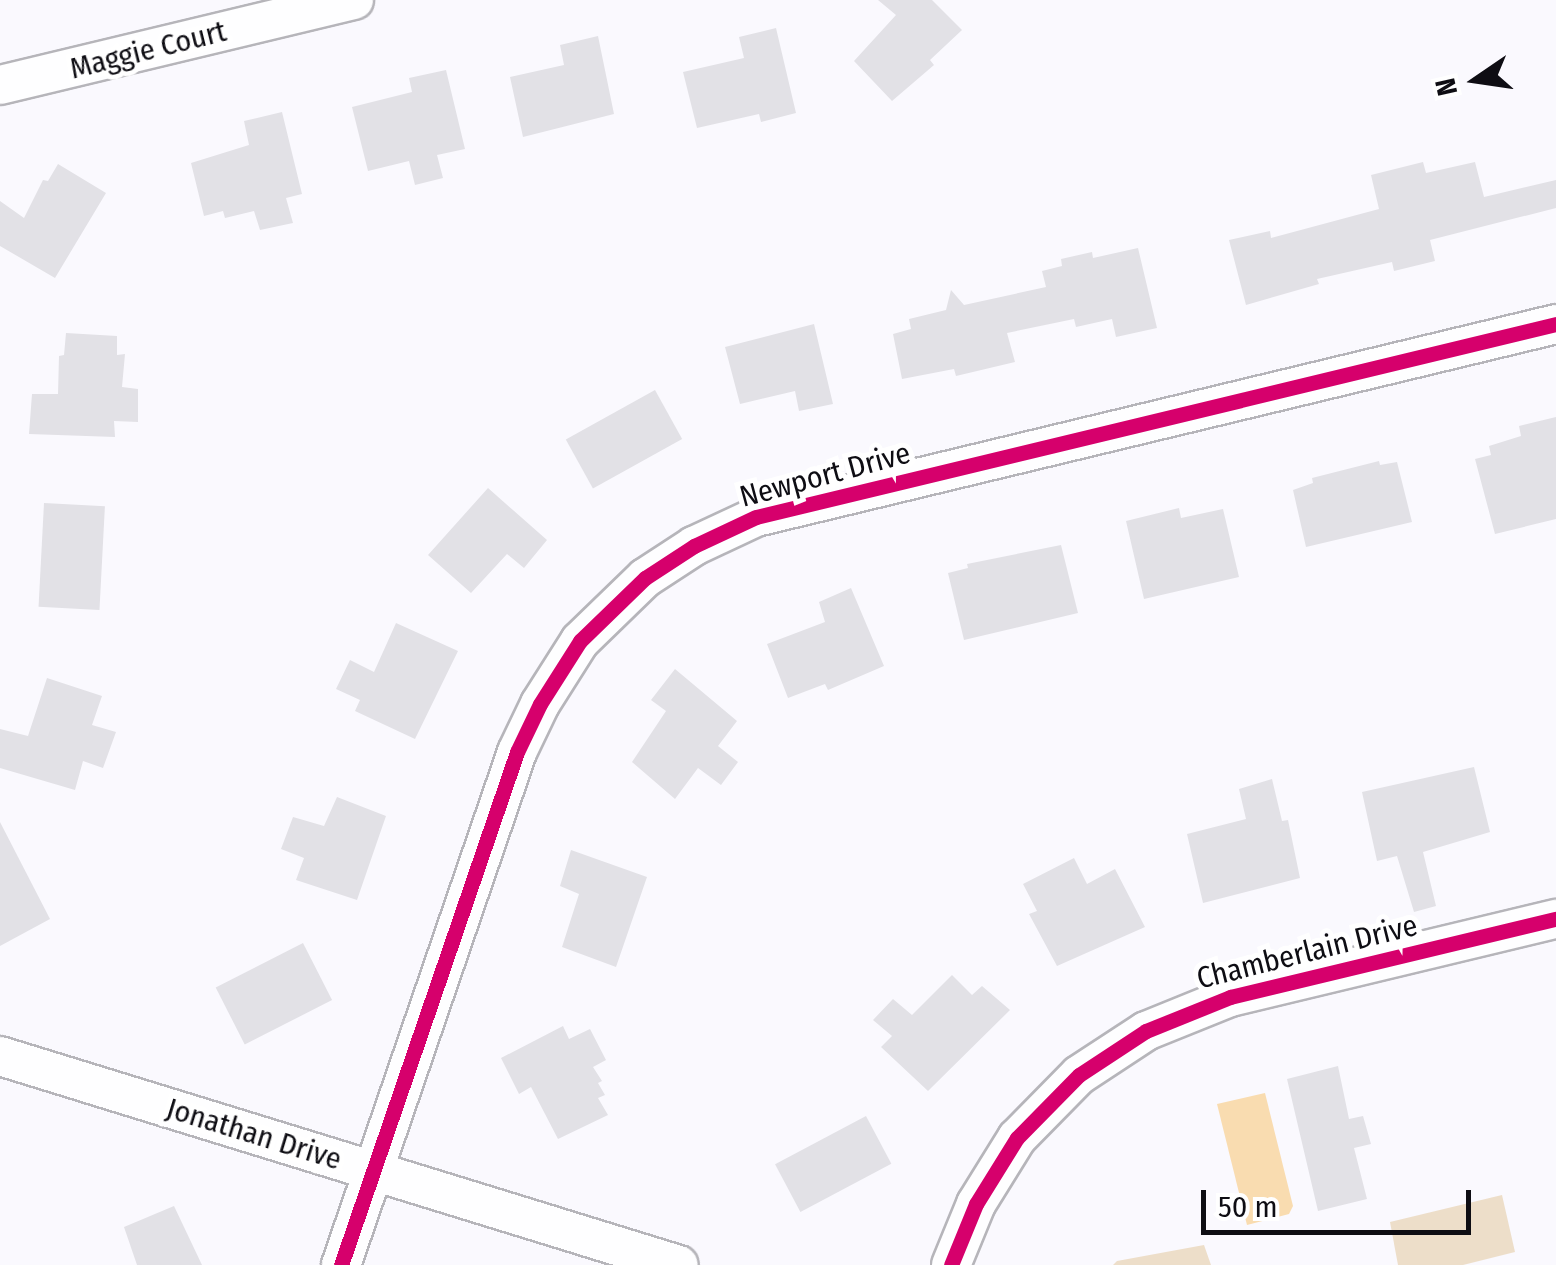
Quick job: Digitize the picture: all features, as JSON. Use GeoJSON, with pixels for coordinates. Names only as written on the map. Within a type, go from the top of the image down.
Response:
{"type":"FeatureCollection","features":[{"type":"Feature","properties":{"kind":"street","name":"Maggie Court"},"geometry":{"type":"LineString","coordinates":[[0,85],[354,0]]}},
{"type":"Feature","properties":{"kind":"street","name":"Newport Drive"},"geometry":{"type":"LineString","coordinates":[[340,1265],[492,814],[517,752],[540,704],[580,641],[644,578],[694,546],[756,518],[1556,324]]}},
{"type":"Feature","properties":{"kind":"street","name":"Chamberlain Drive"},"geometry":{"type":"LineString","coordinates":[[951,1265],[976,1204],[1017,1138],[1079,1075],[1146,1031],[1230,997],[1556,919]]}},
{"type":"Feature","properties":{"kind":"street","name":"Jonathan Drive"},"geometry":{"type":"LineString","coordinates":[[0,1056],[679,1265]]}},
{"type":"Feature","properties":{"kind":"shaded area"},"geometry":{"type":"Polygon","coordinates":[[[1265,1093],[1293,1206],[1289,1214],[1247,1225],[1217,1104],[1265,1093]]]}},
{"type":"Feature","properties":{"kind":"shaded area"},"geometry":{"type":"Polygon","coordinates":[[[1502,1195],[1515,1252],[1463,1265],[1398,1265],[1390,1222],[1502,1195]]]}},
{"type":"Feature","properties":{"kind":"shaded area"},"geometry":{"type":"Polygon","coordinates":[[[1204,1245],[1211,1265],[1113,1265],[1117,1261],[1204,1245]]]}},
{"type":"Feature","properties":{"kind":"building"},"geometry":{"type":"Polygon","coordinates":[[[878,0],[932,0],[962,30],[930,60],[934,65],[892,101],[854,61],[896,15],[878,0]]]}},
{"type":"Feature","properties":{"kind":"building"},"geometry":{"type":"Polygon","coordinates":[[[776,28],[796,113],[761,122],[759,114],[697,128],[683,72],[744,58],[739,37],[776,28]]]}},
{"type":"Feature","properties":{"kind":"building"},"geometry":{"type":"Polygon","coordinates":[[[598,36],[614,114],[523,137],[510,77],[564,65],[560,45],[598,36]]]}},
{"type":"Feature","properties":{"kind":"building"},"geometry":{"type":"Polygon","coordinates":[[[446,70],[465,149],[437,155],[443,178],[415,185],[409,161],[368,171],[352,107],[412,92],[409,78],[446,70]]]}},
{"type":"Feature","properties":{"kind":"building"},"geometry":{"type":"Polygon","coordinates":[[[282,112],[302,194],[286,198],[293,223],[260,230],[254,211],[225,218],[223,211],[204,216],[191,163],[249,145],[244,121],[282,112]]]}},
{"type":"Feature","properties":{"kind":"building"},"geometry":{"type":"Polygon","coordinates":[[[1423,162],[1426,173],[1475,162],[1484,197],[1556,180],[1556,208],[1430,240],[1435,261],[1394,271],[1392,262],[1317,279],[1319,284],[1246,305],[1229,240],[1270,231],[1271,238],[1379,209],[1371,175],[1423,162]]]}},
{"type":"Feature","properties":{"kind":"building"},"geometry":{"type":"Polygon","coordinates":[[[58,164],[106,193],[55,278],[0,246],[0,201],[24,218],[43,180],[48,181],[58,164]]]}},
{"type":"Feature","properties":{"kind":"building"},"geometry":{"type":"Polygon","coordinates":[[[1138,248],[1157,328],[1116,337],[1112,319],[1076,327],[1074,319],[1007,333],[1015,362],[956,376],[954,369],[902,379],[893,334],[911,329],[909,319],[946,310],[951,290],[964,305],[1046,287],[1042,271],[1062,266],[1061,259],[1092,252],[1093,258],[1138,248]]]}},
{"type":"Feature","properties":{"kind":"building"},"geometry":{"type":"Polygon","coordinates":[[[814,324],[833,404],[799,411],[795,391],[740,404],[725,347],[814,324]]]}},
{"type":"Feature","properties":{"kind":"building"},"geometry":{"type":"Polygon","coordinates":[[[66,333],[117,336],[117,355],[125,354],[122,387],[138,389],[138,422],[114,421],[115,437],[29,434],[32,394],[58,394],[59,356],[64,355],[66,333]]]}},
{"type":"Feature","properties":{"kind":"building"},"geometry":{"type":"Polygon","coordinates":[[[655,390],[682,439],[593,488],[566,439],[655,390]]]}},
{"type":"Feature","properties":{"kind":"building"},"geometry":{"type":"Polygon","coordinates":[[[1556,417],[1556,519],[1495,534],[1475,459],[1491,455],[1489,446],[1521,436],[1519,426],[1556,417]]]}},
{"type":"Feature","properties":{"kind":"building"},"geometry":{"type":"Polygon","coordinates":[[[1379,461],[1380,465],[1397,462],[1412,522],[1306,547],[1293,490],[1313,483],[1312,478],[1379,461]]]}},
{"type":"Feature","properties":{"kind":"building"},"geometry":{"type":"Polygon","coordinates":[[[488,488],[547,540],[524,568],[507,554],[471,593],[428,555],[488,488]]]}},
{"type":"Feature","properties":{"kind":"building"},"geometry":{"type":"Polygon","coordinates":[[[44,503],[105,506],[99,610],[39,607],[44,503]]]}},
{"type":"Feature","properties":{"kind":"building"},"geometry":{"type":"Polygon","coordinates":[[[1179,508],[1181,518],[1223,509],[1239,577],[1144,599],[1126,521],[1179,508]]]}},
{"type":"Feature","properties":{"kind":"building"},"geometry":{"type":"Polygon","coordinates":[[[1061,545],[1078,613],[964,640],[948,573],[968,568],[967,564],[1061,545]]]}},
{"type":"Feature","properties":{"kind":"building"},"geometry":{"type":"Polygon","coordinates":[[[851,588],[884,666],[828,690],[825,684],[788,698],[767,644],[825,622],[819,602],[851,588]]]}},
{"type":"Feature","properties":{"kind":"building"},"geometry":{"type":"Polygon","coordinates":[[[396,623],[458,651],[415,739],[355,711],[360,700],[336,689],[350,660],[374,672],[396,623]]]}},
{"type":"Feature","properties":{"kind":"building"},"geometry":{"type":"Polygon","coordinates":[[[675,669],[737,721],[718,746],[738,762],[721,785],[698,768],[675,799],[632,762],[666,711],[651,700],[675,669]]]}},
{"type":"Feature","properties":{"kind":"building"},"geometry":{"type":"Polygon","coordinates":[[[47,678],[102,696],[92,725],[116,732],[103,768],[83,761],[75,790],[0,768],[0,729],[28,736],[47,678]]]}},
{"type":"Feature","properties":{"kind":"building"},"geometry":{"type":"Polygon","coordinates":[[[1474,767],[1490,832],[1423,852],[1436,906],[1414,912],[1397,856],[1377,861],[1362,792],[1474,767]]]}},
{"type":"Feature","properties":{"kind":"building"},"geometry":{"type":"Polygon","coordinates":[[[1272,779],[1282,821],[1288,820],[1300,878],[1203,903],[1187,834],[1246,819],[1239,789],[1272,779]]]}},
{"type":"Feature","properties":{"kind":"building"},"geometry":{"type":"Polygon","coordinates":[[[337,797],[386,816],[357,900],[296,880],[304,858],[281,849],[293,817],[324,826],[337,797]]]}},
{"type":"Feature","properties":{"kind":"building"},"geometry":{"type":"Polygon","coordinates":[[[0,822],[50,919],[0,946],[0,822]]]}},
{"type":"Feature","properties":{"kind":"building"},"geometry":{"type":"Polygon","coordinates":[[[571,850],[647,877],[616,967],[562,947],[579,894],[560,886],[571,850]]]}},
{"type":"Feature","properties":{"kind":"building"},"geometry":{"type":"Polygon","coordinates":[[[1074,858],[1087,884],[1115,869],[1145,927],[1057,966],[1029,914],[1037,911],[1023,884],[1074,858]]]}},
{"type":"Feature","properties":{"kind":"building"},"geometry":{"type":"Polygon","coordinates":[[[303,943],[332,1000],[245,1045],[216,987],[303,943]]]}},
{"type":"Feature","properties":{"kind":"building"},"geometry":{"type":"Polygon","coordinates":[[[952,975],[972,995],[982,986],[1010,1010],[928,1091],[881,1047],[892,1036],[873,1020],[893,999],[912,1015],[952,975]]]}},
{"type":"Feature","properties":{"kind":"building"},"geometry":{"type":"Polygon","coordinates":[[[563,1026],[569,1039],[590,1029],[606,1060],[593,1067],[605,1095],[598,1098],[608,1115],[558,1139],[531,1087],[519,1094],[501,1058],[563,1026]]]}},
{"type":"Feature","properties":{"kind":"building"},"geometry":{"type":"Polygon","coordinates":[[[1338,1066],[1349,1119],[1363,1116],[1371,1144],[1354,1148],[1367,1199],[1318,1211],[1287,1079],[1338,1066]]]}},
{"type":"Feature","properties":{"kind":"building"},"geometry":{"type":"Polygon","coordinates":[[[866,1116],[891,1164],[800,1212],[775,1164],[866,1116]]]}},
{"type":"Feature","properties":{"kind":"building"},"geometry":{"type":"Polygon","coordinates":[[[174,1206],[202,1265],[137,1265],[124,1227],[174,1206]]]}},
{"type":"Feature","properties":{"kind":"cycle path"},"geometry":{"type":"LineString","coordinates":[[341,1265],[517,752],[540,704],[580,641],[645,578],[694,546],[756,517],[1556,324]]}},
{"type":"Feature","properties":{"kind":"cycle path"},"geometry":{"type":"LineString","coordinates":[[951,1265],[976,1204],[1017,1138],[1079,1075],[1146,1031],[1230,997],[1556,919]]}}]}
